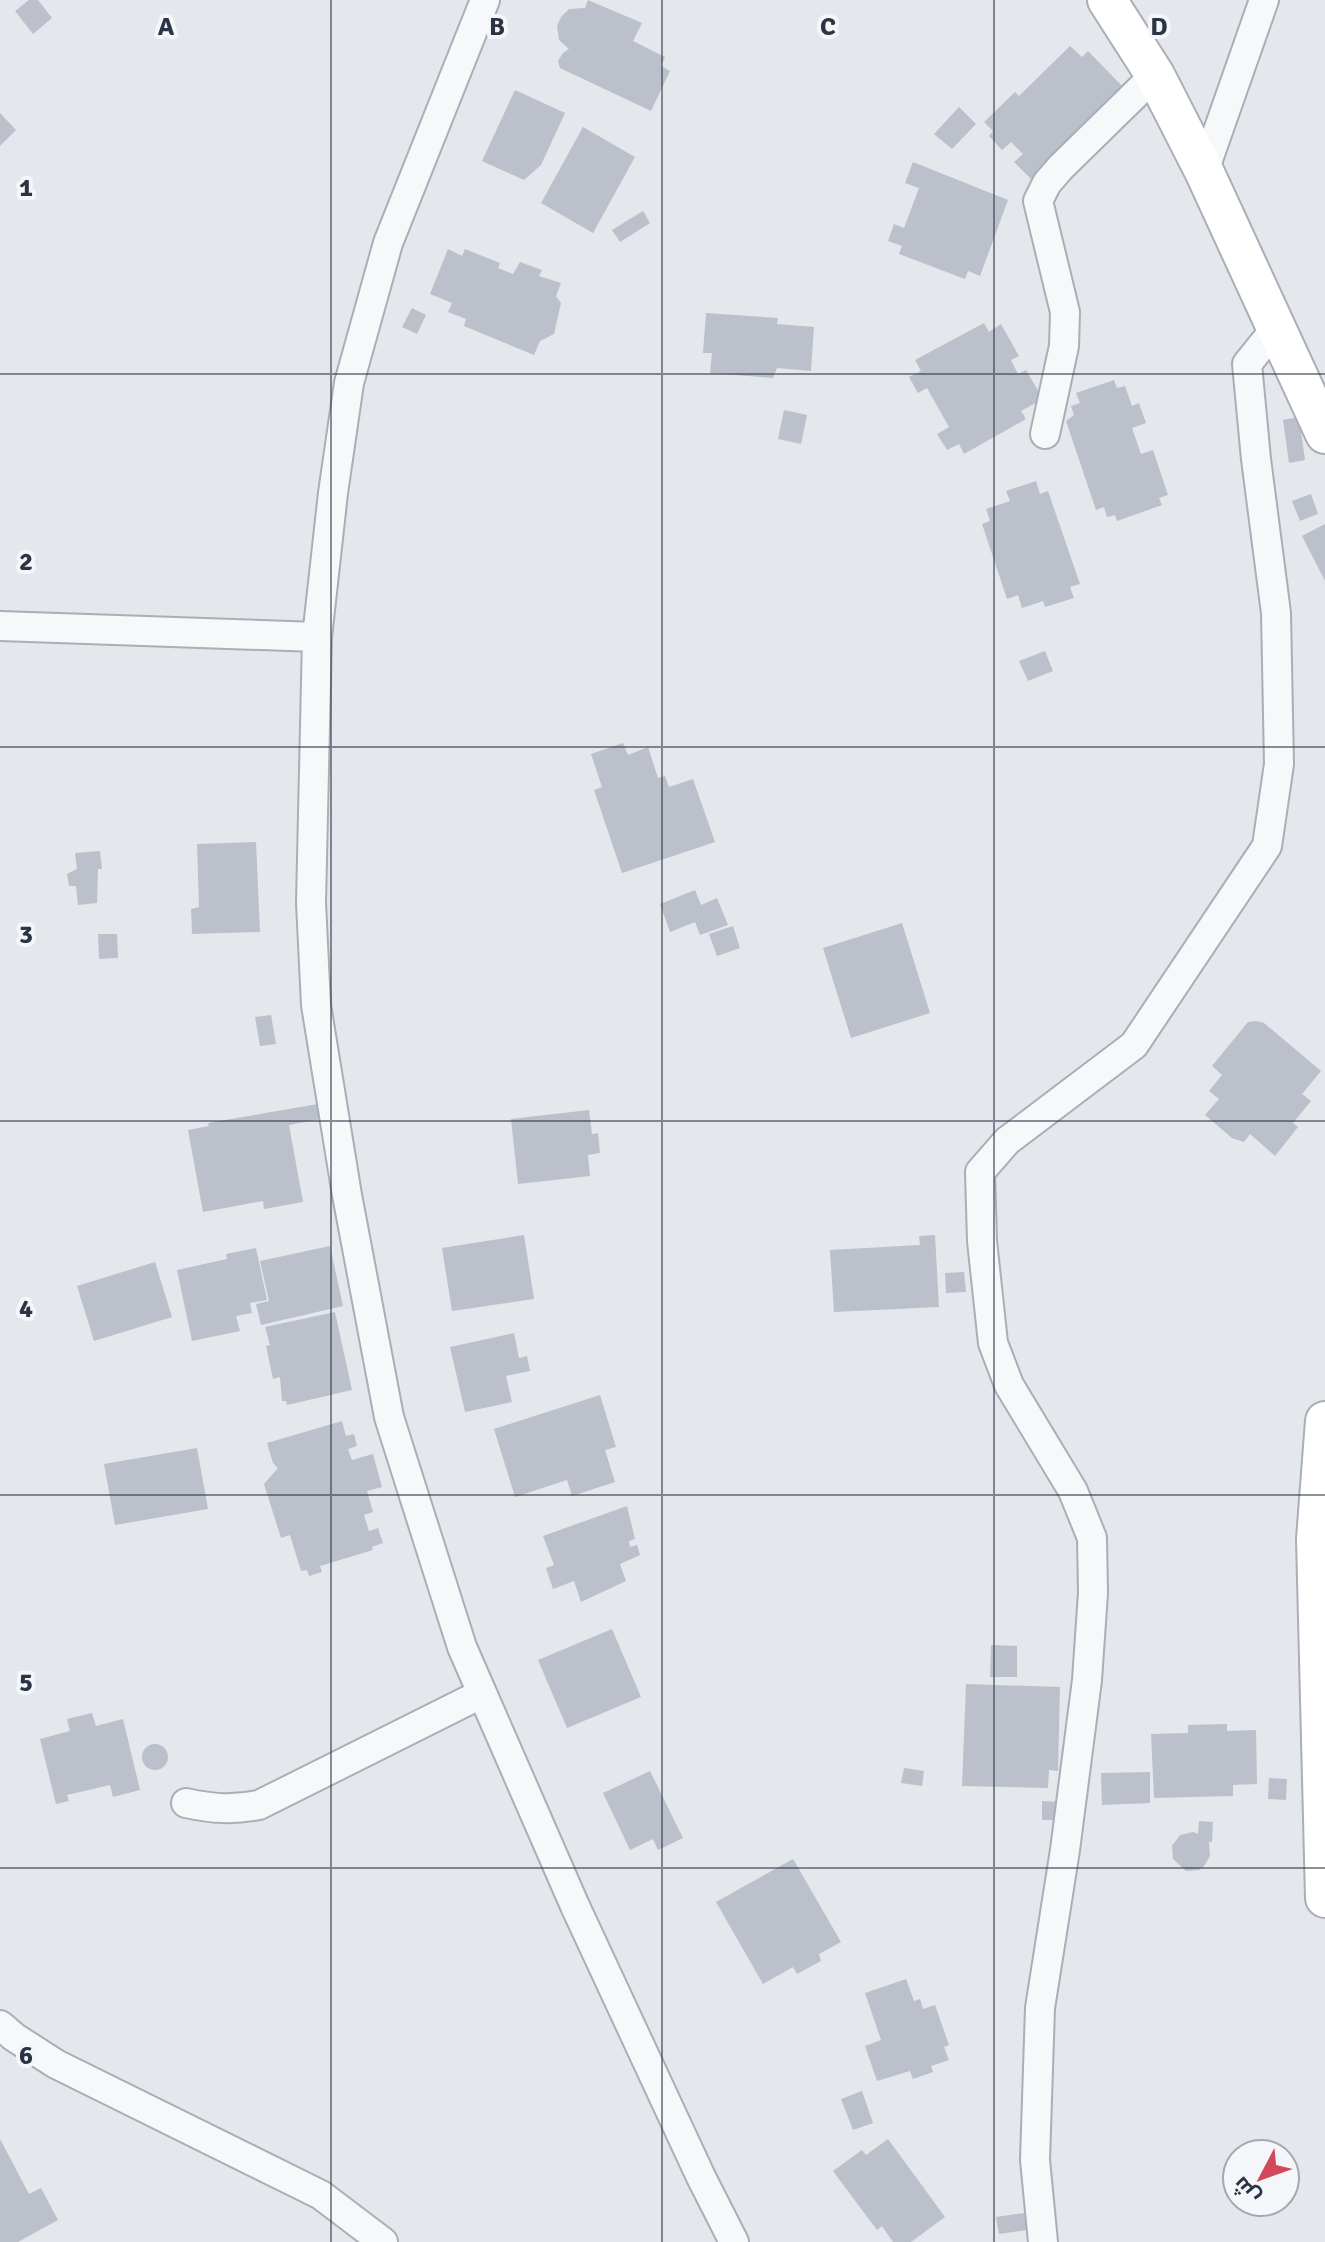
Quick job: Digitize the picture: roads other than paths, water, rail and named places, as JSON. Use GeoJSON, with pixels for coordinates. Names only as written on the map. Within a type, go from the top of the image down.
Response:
{"type":"FeatureCollection","features":[{"type":"Feature","properties":{"kind":"street"},"geometry":{"type":"LineString","coordinates":[[485,0],[388,243],[349,383],[317,637],[311,903],[318,1019],[389,1417],[448,1604],[481,1694],[575,1906],[734,2242]]}},
{"type":"Feature","properties":{"kind":"street"},"geometry":{"type":"LineString","coordinates":[[1107,0],[1155,75],[1204,171],[1325,434]]}},
{"type":"Feature","properties":{"kind":"street"},"geometry":{"type":"LineString","coordinates":[[1204,171],[1264,0]]}},
{"type":"Feature","properties":{"kind":"street"},"geometry":{"type":"LineString","coordinates":[[1045,434],[1064,346],[1065,312],[1038,201],[1047,183],[1061,167],[1155,75]]}},
{"type":"Feature","properties":{"kind":"street"},"geometry":{"type":"LineString","coordinates":[[1043,2242],[1035,2160],[1040,2008],[1087,1680],[1093,1593],[1092,1538],[1073,1491],[1009,1385],[993,1343],[982,1241],[980,1172],[1007,1141],[1134,1045],[1267,846],[1279,764],[1276,613],[1247,364],[1276,328]]}},
{"type":"Feature","properties":{"kind":"street"},"geometry":{"type":"LineString","coordinates":[[0,626],[317,637]]}},
{"type":"Feature","properties":{"kind":"street"},"geometry":{"type":"LineString","coordinates":[[1325,1421],[1316,1539],[1325,1898]]}},
{"type":"Feature","properties":{"kind":"street"},"geometry":{"type":"LineString","coordinates":[[186,1803],[233,1810],[259,1805],[481,1694]]}},
{"type":"Feature","properties":{"kind":"street"},"geometry":{"type":"LineString","coordinates":[[0,2025],[56,2064],[321,2195],[383,2242]]}}]}
